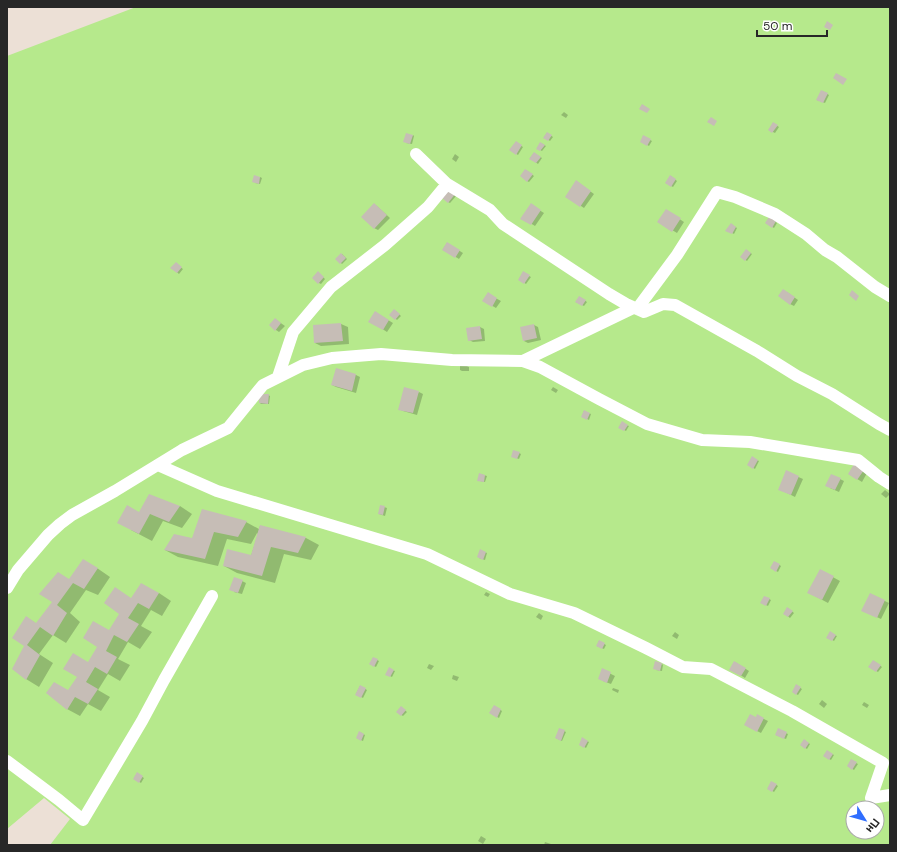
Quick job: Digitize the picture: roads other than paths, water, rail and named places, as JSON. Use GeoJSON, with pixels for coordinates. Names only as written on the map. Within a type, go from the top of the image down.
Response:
{"type":"FeatureCollection","features":[{"type":"Feature","properties":{"kind":"street"},"geometry":{"type":"LineString","coordinates":[[416,154],[448,184],[490,210],[503,224],[609,294],[644,312],[663,304],[675,305],[751,347],[797,376],[832,394],[890,430]]}},
{"type":"Feature","properties":{"kind":"street"},"geometry":{"type":"LineString","coordinates":[[278,377],[293,332],[331,287],[385,245],[428,207],[448,184]]}},
{"type":"Feature","properties":{"kind":"street"},"geometry":{"type":"LineString","coordinates":[[522,361],[635,308],[677,255],[717,192],[735,197],[775,214],[806,234],[875,287],[890,296]]}},
{"type":"Feature","properties":{"kind":"street"},"geometry":{"type":"LineString","coordinates":[[7,588],[18,570],[48,535],[72,515],[115,491],[182,450],[228,428],[263,385],[303,365],[332,358],[381,354],[452,360],[522,361],[540,367],[648,424],[702,440],[750,442],[858,460],[890,484]]}},
{"type":"Feature","properties":{"kind":"street"},"geometry":{"type":"LineString","coordinates":[[158,465],[217,491],[427,554],[510,594],[574,613],[683,666],[711,669],[792,711],[883,763],[871,798],[890,795]]}},
{"type":"Feature","properties":{"kind":"street"},"geometry":{"type":"LineString","coordinates":[[13,764],[83,820],[142,721],[212,596]]}}]}
